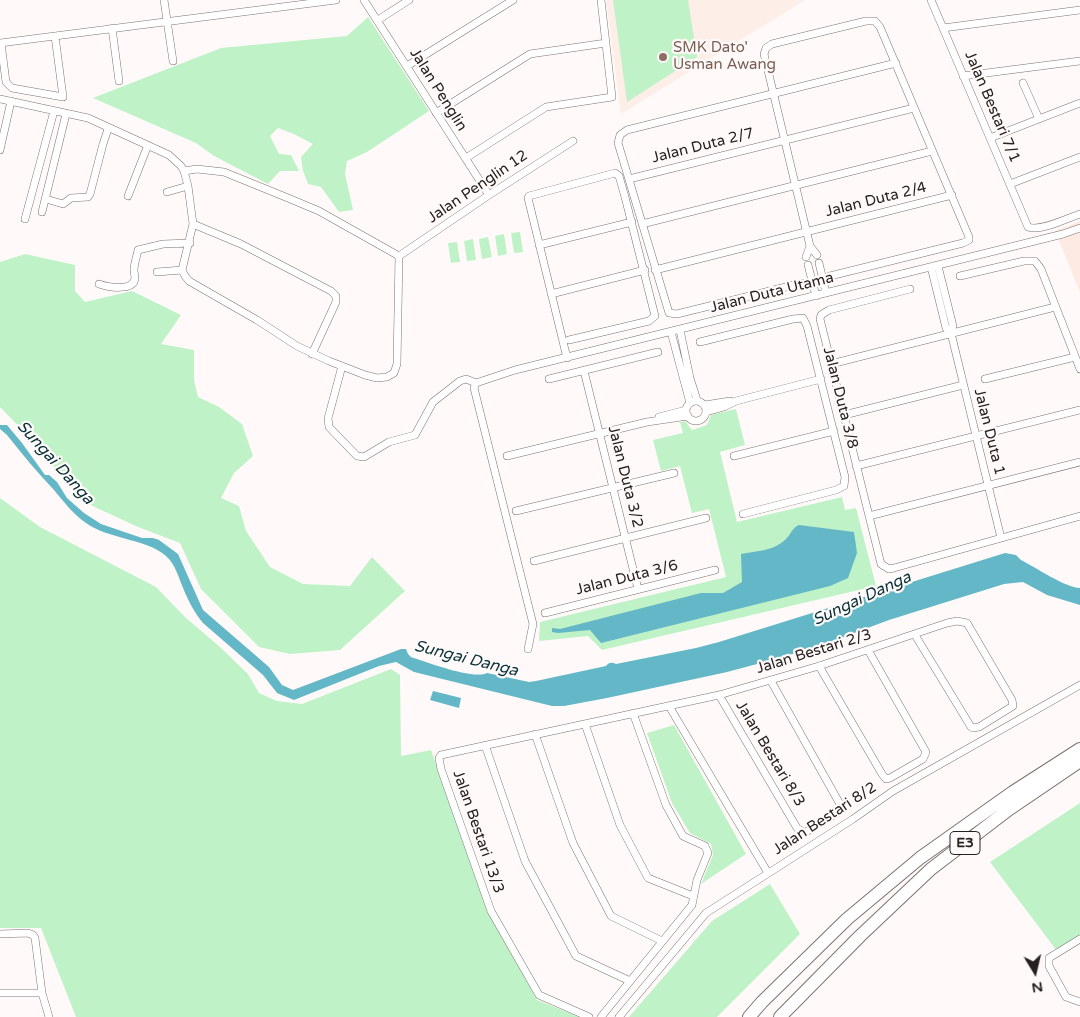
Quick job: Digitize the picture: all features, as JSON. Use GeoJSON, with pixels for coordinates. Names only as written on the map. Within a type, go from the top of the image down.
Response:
{"type":"FeatureCollection","features":[{"type":"Feature","properties":{"kind":"highway","name":"E3"},"geometry":{"type":"LineString","coordinates":[[749,1017],[847,919],[920,858],[1013,792],[1080,749]]}},
{"type":"Feature","properties":{"kind":"highway","name":"E3"},"geometry":{"type":"LineString","coordinates":[[780,1017],[860,936],[931,869],[1008,810],[1080,761]]}},
{"type":"Feature","properties":{"kind":"street"},"geometry":{"type":"LineString","coordinates":[[164,0],[173,61]]}},
{"type":"Feature","properties":{"kind":"street"},"geometry":{"type":"LineString","coordinates":[[55,36],[62,98],[12,88],[7,85],[0,43],[336,0]]}},
{"type":"Feature","properties":{"kind":"street","name":"Jalan Penglin"},"geometry":{"type":"LineString","coordinates":[[364,0],[489,195]]}},
{"type":"Feature","properties":{"kind":"street"},"geometry":{"type":"LineString","coordinates":[[378,20],[409,0]]}},
{"type":"Feature","properties":{"kind":"street"},"geometry":{"type":"LineString","coordinates":[[407,66],[513,0]]}},
{"type":"Feature","properties":{"kind":"street"},"geometry":{"type":"LineString","coordinates":[[466,158],[546,107],[612,97],[600,0]]}},
{"type":"Feature","properties":{"kind":"street","name":"Jalan Bestari 7/1"},"geometry":{"type":"LineString","coordinates":[[931,0],[1030,228],[1080,214]]}},
{"type":"Feature","properties":{"kind":"street"},"geometry":{"type":"LineString","coordinates":[[943,28],[1080,10]]}},
{"type":"Feature","properties":{"kind":"street"},"geometry":{"type":"LineString","coordinates":[[826,293],[818,259],[810,246],[806,232],[764,54],[766,48],[772,44],[875,21],[880,27],[896,63],[969,240],[830,276]]}},
{"type":"Feature","properties":{"kind":"street"},"geometry":{"type":"LineString","coordinates":[[112,28],[119,81]]}},
{"type":"Feature","properties":{"kind":"street"},"geometry":{"type":"LineString","coordinates":[[436,113],[530,54],[606,44]]}},
{"type":"Feature","properties":{"kind":"street"},"geometry":{"type":"LineString","coordinates":[[963,76],[1080,60]]}},
{"type":"Feature","properties":{"kind":"street"},"geometry":{"type":"LineString","coordinates":[[802,283],[674,314],[669,313],[618,143],[620,135],[623,132],[896,63]]}},
{"type":"Feature","properties":{"kind":"street"},"geometry":{"type":"LineString","coordinates":[[1024,83],[1039,119]]}},
{"type":"Feature","properties":{"kind":"street"},"geometry":{"type":"LineString","coordinates":[[0,99],[88,118],[108,129],[169,155],[181,166],[188,186],[193,224],[190,243],[182,270],[189,281],[312,354],[377,378],[387,377],[394,373],[398,364],[399,256],[302,203],[224,172],[197,169],[184,171]]}},
{"type":"Feature","properties":{"kind":"street"},"geometry":{"type":"LineString","coordinates":[[0,150],[11,101]]}},
{"type":"Feature","properties":{"kind":"street"},"geometry":{"type":"LineString","coordinates":[[990,138],[1080,103]]}},
{"type":"Feature","properties":{"kind":"street","name":"Jalan Duta 2/7"},"geometry":{"type":"LineString","coordinates":[[628,179],[914,108]]}},
{"type":"Feature","properties":{"kind":"street"},"geometry":{"type":"LineString","coordinates":[[24,219],[54,111]]}},
{"type":"Feature","properties":{"kind":"street"},"geometry":{"type":"LineString","coordinates":[[42,212],[66,114]]}},
{"type":"Feature","properties":{"kind":"street"},"geometry":{"type":"LineString","coordinates":[[46,199],[66,204],[71,198],[88,197],[108,129]]}},
{"type":"Feature","properties":{"kind":"street","name":"Jalan Penglin 12"},"geometry":{"type":"LineString","coordinates":[[399,256],[573,141]]}},
{"type":"Feature","properties":{"kind":"street"},"geometry":{"type":"LineString","coordinates":[[128,196],[148,145]]}},
{"type":"Feature","properties":{"kind":"street"},"geometry":{"type":"LineString","coordinates":[[642,224],[932,151]]}},
{"type":"Feature","properties":{"kind":"street"},"geometry":{"type":"LineString","coordinates":[[1010,184],[1080,157]]}},
{"type":"Feature","properties":{"kind":"street"},"geometry":{"type":"LineString","coordinates":[[567,358],[528,200],[529,196],[618,174],[656,313],[654,318],[569,340]]}},
{"type":"Feature","properties":{"kind":"street"},"geometry":{"type":"LineString","coordinates":[[168,192],[188,186]]}},
{"type":"Feature","properties":{"kind":"street","name":"Jalan Duta 2/4"},"geometry":{"type":"LineString","coordinates":[[655,270],[952,195]]}},
{"type":"Feature","properties":{"kind":"street"},"geometry":{"type":"LineString","coordinates":[[539,245],[632,222]]}},
{"type":"Feature","properties":{"kind":"street"},"geometry":{"type":"LineString","coordinates":[[193,224],[241,244],[331,291],[336,296],[336,302],[312,354]]}},
{"type":"Feature","properties":{"kind":"street","name":"Jalan Duta Utama"},"geometry":{"type":"LineString","coordinates":[[342,366],[328,418],[329,427],[357,456],[364,457],[392,440],[415,435],[433,402],[460,381],[466,379],[475,386],[515,370],[934,267],[1080,228]]}},
{"type":"Feature","properties":{"kind":"street"},"geometry":{"type":"LineString","coordinates":[[99,284],[121,287],[129,286],[135,278],[134,268],[138,250],[163,244],[190,243]]}},
{"type":"Feature","properties":{"kind":"street"},"geometry":{"type":"LineString","coordinates":[[806,257],[810,246]]}},
{"type":"Feature","properties":{"kind":"street"},"geometry":{"type":"LineString","coordinates":[[960,276],[1024,260],[1035,261],[1041,269],[1080,369]]}},
{"type":"Feature","properties":{"kind":"street"},"geometry":{"type":"LineString","coordinates":[[808,265],[816,296]]}},
{"type":"Feature","properties":{"kind":"street","name":"Jalan Duta 1"},"geometry":{"type":"LineString","coordinates":[[934,267],[952,326],[951,333],[1001,538]]}},
{"type":"Feature","properties":{"kind":"street"},"geometry":{"type":"LineString","coordinates":[[157,272],[182,270]]}},
{"type":"Feature","properties":{"kind":"street"},"geometry":{"type":"LineString","coordinates":[[551,294],[645,270]]}},
{"type":"Feature","properties":{"kind":"street"},"geometry":{"type":"LineString","coordinates":[[910,289],[829,310],[820,315],[879,560],[884,568],[889,569],[1080,516]]}},
{"type":"Feature","properties":{"kind":"street"},"geometry":{"type":"LineString","coordinates":[[831,364],[1055,307]]}},
{"type":"Feature","properties":{"kind":"street","name":"Jalan Duta 3/8"},"geometry":{"type":"LineString","coordinates":[[700,342],[803,318],[807,326],[821,378],[845,477],[844,486],[836,490],[743,514]]}},
{"type":"Feature","properties":{"kind":"street"},"geometry":{"type":"LineString","coordinates":[[680,330],[690,378],[690,407]]}},
{"type":"Feature","properties":{"kind":"street"},"geometry":{"type":"LineString","coordinates":[[671,332],[694,420],[700,420],[706,408]]}},
{"type":"Feature","properties":{"kind":"street"},"geometry":{"type":"LineString","coordinates":[[549,379],[658,352]]}},
{"type":"Feature","properties":{"kind":"street"},"geometry":{"type":"LineString","coordinates":[[986,379],[1075,357]]}},
{"type":"Feature","properties":{"kind":"street","name":"Jalan Duta 3/2"},"geometry":{"type":"LineString","coordinates":[[584,371],[638,589]]}},
{"type":"Feature","properties":{"kind":"street"},"geometry":{"type":"LineString","coordinates":[[507,456],[647,422],[690,407],[724,407],[736,401],[821,378]]}},
{"type":"Feature","properties":{"kind":"street"},"geometry":{"type":"LineString","coordinates":[[844,415],[964,385]]}},
{"type":"Feature","properties":{"kind":"street"},"geometry":{"type":"LineString","coordinates":[[475,386],[534,624],[528,649]]}},
{"type":"Feature","properties":{"kind":"street"},"geometry":{"type":"LineString","coordinates":[[856,466],[1080,410]]}},
{"type":"Feature","properties":{"kind":"street"},"geometry":{"type":"LineString","coordinates":[[734,456],[834,431]]}},
{"type":"Feature","properties":{"kind":"street"},"geometry":{"type":"LineString","coordinates":[[868,516],[1080,462]]}},
{"type":"Feature","properties":{"kind":"street"},"geometry":{"type":"LineString","coordinates":[[516,511],[674,473]]}},
{"type":"Feature","properties":{"kind":"street"},"geometry":{"type":"LineString","coordinates":[[534,561],[706,518]]}},
{"type":"Feature","properties":{"kind":"street","name":"Jalan Duta 3/6"},"geometry":{"type":"LineString","coordinates":[[545,613],[715,570]]}},
{"type":"Feature","properties":{"kind":"street","name":"Jalan Bestari 2/3"},"geometry":{"type":"LineString","coordinates":[[669,706],[770,681],[947,623],[958,621],[967,623],[1013,704],[1010,708],[973,728],[969,725],[915,634]]}},
{"type":"Feature","properties":{"kind":"street"},"geometry":{"type":"LineString","coordinates":[[819,666],[882,774],[886,779],[894,777],[923,759],[926,752],[868,650]]}},
{"type":"Feature","properties":{"kind":"street","name":"Jalan Bestari 8/3"},"geometry":{"type":"LineString","coordinates":[[719,695],[798,828],[803,832],[840,811],[841,806],[770,681]]}},
{"type":"Feature","properties":{"kind":"street","name":"Jalan Bestari 8/2"},"geometry":{"type":"LineString","coordinates":[[619,1017],[706,913],[853,819],[893,791],[1080,685]]}},
{"type":"Feature","properties":{"kind":"street"},"geometry":{"type":"LineString","coordinates":[[669,706],[768,873]]}},
{"type":"Feature","properties":{"kind":"street","name":"Jalan Bestari 13/3"},"geometry":{"type":"LineString","coordinates":[[589,1017],[539,995],[491,911],[441,769],[439,758],[441,754],[669,706]]}},
{"type":"Feature","properties":{"kind":"street"},"geometry":{"type":"LineString","coordinates":[[601,1017],[692,905],[696,880],[707,857],[707,849],[704,846],[683,836],[666,805],[633,714]]}},
{"type":"Feature","properties":{"kind":"street"},"geometry":{"type":"LineString","coordinates":[[585,724],[620,825],[648,878],[692,896]]}},
{"type":"Feature","properties":{"kind":"street"},"geometry":{"type":"LineString","coordinates":[[535,734],[573,843],[611,916],[662,941]]}},
{"type":"Feature","properties":{"kind":"street"},"geometry":{"type":"LineString","coordinates":[[485,745],[525,861],[576,956],[630,980]]}},
{"type":"Feature","properties":{"kind":"street"},"geometry":{"type":"LineString","coordinates":[[0,934],[28,933],[35,938],[42,993],[49,1017]]}},
{"type":"Feature","properties":{"kind":"street"},"geometry":{"type":"LineString","coordinates":[[1078,1000],[1066,997],[1049,966],[1049,958],[1080,939]]}},
{"type":"Feature","properties":{"kind":"street"},"geometry":{"type":"LineString","coordinates":[[0,993],[42,993]]}},
{"type":"Feature","properties":{"kind":"shaded area","name":"SMK Dato' Usman Awang"},"geometry":{"type":"Polygon","coordinates":[[[606,0],[805,0],[621,114],[606,0]]]}},
{"type":"Feature","properties":{"kind":"shaded area"},"geometry":{"type":"Polygon","coordinates":[[[1080,221],[1080,292],[1055,231],[1080,221]]]}},
{"type":"Feature","properties":{"kind":"green space"},"geometry":{"type":"Polygon","coordinates":[[[613,0],[688,0],[697,57],[627,102],[613,0]]]}},
{"type":"Feature","properties":{"kind":"green space"},"geometry":{"type":"Polygon","coordinates":[[[368,17],[429,111],[367,152],[347,161],[345,174],[353,210],[339,212],[321,187],[308,184],[303,171],[301,157],[313,144],[294,134],[278,128],[270,136],[279,154],[291,155],[299,171],[280,171],[268,184],[214,156],[196,143],[93,98],[221,48],[347,36],[368,17]]]}},
{"type":"Feature","properties":{"kind":"green space"},"geometry":{"type":"Polygon","coordinates":[[[520,232],[523,252],[514,253],[511,233],[520,232]]]}},
{"type":"Feature","properties":{"kind":"green space"},"geometry":{"type":"Polygon","coordinates":[[[504,234],[507,254],[498,256],[495,236],[504,234]]]}},
{"type":"Feature","properties":{"kind":"green space"},"geometry":{"type":"Polygon","coordinates":[[[488,237],[492,257],[482,259],[479,239],[488,237]]]}},
{"type":"Feature","properties":{"kind":"green space"},"geometry":{"type":"Polygon","coordinates":[[[473,239],[476,260],[467,261],[464,241],[473,239]]]}},
{"type":"Feature","properties":{"kind":"green space"},"geometry":{"type":"Polygon","coordinates":[[[457,242],[460,262],[451,263],[448,243],[457,242]]]}},
{"type":"Feature","properties":{"kind":"green space"},"geometry":{"type":"Polygon","coordinates":[[[25,254],[75,265],[75,291],[85,302],[132,291],[181,315],[161,344],[194,350],[194,380],[198,397],[219,407],[242,424],[253,456],[234,473],[221,498],[239,506],[246,531],[270,567],[303,584],[350,586],[372,557],[405,591],[340,650],[290,654],[259,647],[201,589],[180,543],[138,527],[84,502],[29,437],[0,407],[0,262],[25,254]]]}},
{"type":"Feature","properties":{"kind":"green space"},"geometry":{"type":"Polygon","coordinates":[[[736,409],[745,445],[720,452],[737,522],[842,497],[845,510],[856,508],[876,586],[602,650],[588,636],[539,641],[540,622],[726,577],[709,509],[692,513],[680,466],[661,471],[653,440],[683,433],[680,422],[685,421],[692,430],[707,425],[711,415],[736,409]]]}},
{"type":"Feature","properties":{"kind":"green space"},"geometry":{"type":"Polygon","coordinates":[[[0,498],[40,527],[156,587],[186,618],[248,674],[259,693],[277,701],[302,704],[391,669],[400,675],[401,756],[431,750],[489,914],[537,1000],[579,1017],[76,1017],[41,928],[0,928],[0,498]]]}},
{"type":"Feature","properties":{"kind":"green space"},"geometry":{"type":"Polygon","coordinates":[[[674,725],[746,854],[701,884],[713,855],[711,844],[690,833],[672,803],[647,733],[674,725]]]}},
{"type":"Feature","properties":{"kind":"green space"},"geometry":{"type":"Polygon","coordinates":[[[1080,803],[1080,937],[1057,951],[990,862],[1080,803]]]}},
{"type":"Feature","properties":{"kind":"green space"},"geometry":{"type":"Polygon","coordinates":[[[770,884],[800,934],[717,1017],[629,1017],[712,921],[770,884]]]}},
{"type":"Feature","properties":{"kind":"water","name":"Sungai Danga"},"geometry":{"type":"Polygon","coordinates":[[[0,425],[7,425],[45,475],[49,475],[57,482],[67,498],[84,513],[101,524],[142,538],[159,540],[178,554],[203,610],[269,667],[282,685],[293,690],[401,649],[406,649],[411,657],[461,672],[480,675],[487,673],[529,682],[536,681],[606,666],[611,663],[616,664],[719,642],[1005,553],[1016,555],[1021,560],[1059,581],[1080,588],[1080,605],[1047,595],[1023,582],[1004,584],[889,620],[822,645],[772,660],[727,672],[564,706],[552,706],[414,672],[396,662],[379,666],[294,700],[277,693],[263,675],[203,623],[190,604],[169,559],[152,547],[95,529],[86,523],[69,508],[0,429],[0,425]]]}},
{"type":"Feature","properties":{"kind":"water"},"geometry":{"type":"Polygon","coordinates":[[[799,525],[854,532],[857,553],[848,578],[830,586],[601,643],[590,630],[552,632],[552,628],[560,629],[701,593],[723,593],[742,582],[741,554],[776,546],[786,539],[793,529],[799,525]]]}},
{"type":"Feature","properties":{"kind":"water"},"geometry":{"type":"Polygon","coordinates":[[[433,691],[461,698],[459,708],[430,700],[433,691]]]}},
{"type":"Feature","properties":{"kind":"place","name":"SMK Dato' Usman Awang"},"geometry":{"type":"Point","coordinates":[663,57]}}]}
